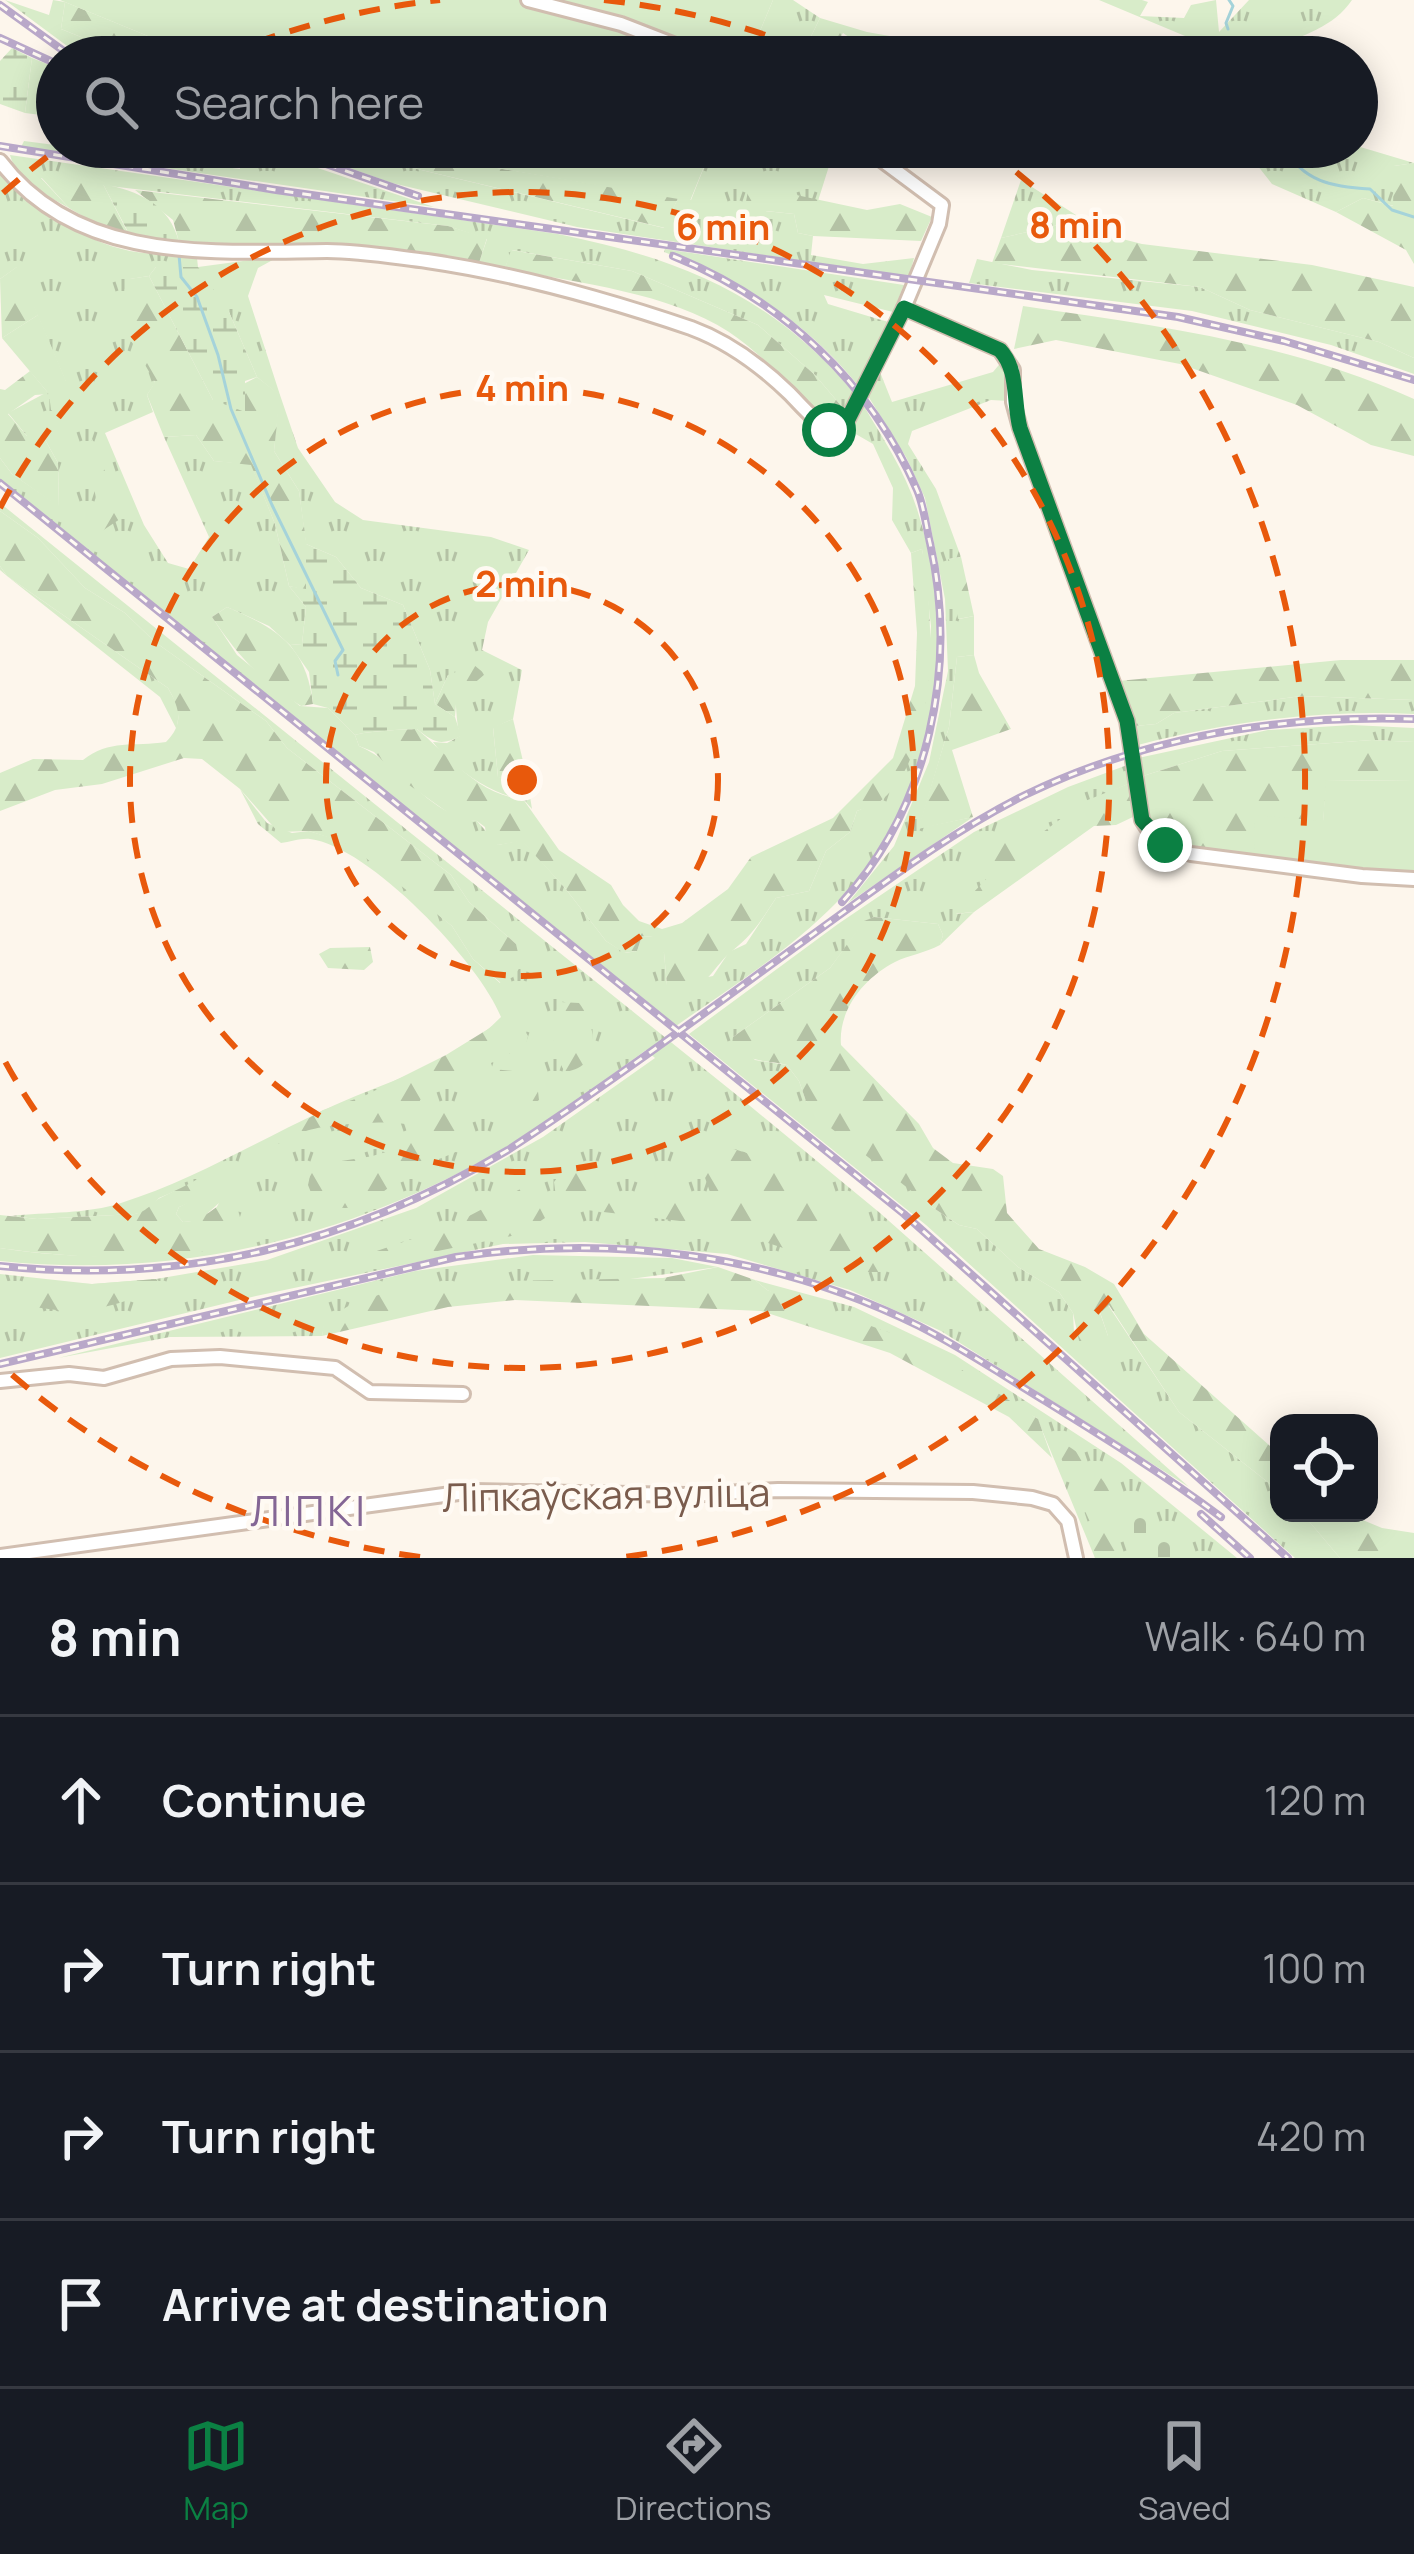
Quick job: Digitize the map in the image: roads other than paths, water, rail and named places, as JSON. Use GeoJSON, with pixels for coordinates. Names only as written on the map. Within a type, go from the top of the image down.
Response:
{"type":"FeatureCollection","features":[{"type":"Feature","properties":{"kind":"street"},"geometry":{"type":"LineString","coordinates":[[528,0],[652,36]]}},
{"type":"Feature","properties":{"kind":"street"},"geometry":{"type":"LineString","coordinates":[[0,160],[60,214],[123,242],[195,252],[332,251],[428,262],[538,283],[695,330],[764,370],[829,430],[848,419],[904,308],[939,224],[942,205],[894,168]]}},
{"type":"Feature","properties":{"kind":"street"},"geometry":{"type":"LineString","coordinates":[[904,308],[1000,350],[1010,361],[1020,428],[1127,721],[1142,820],[1148,831],[1165,845],[1191,854],[1414,879]]}},
{"type":"Feature","properties":{"kind":"street"},"geometry":{"type":"LineString","coordinates":[[0,1381],[69,1374],[104,1378],[171,1359],[220,1357],[335,1368],[370,1392],[464,1394]]}},
{"type":"Feature","properties":{"kind":"street","name":"Ліпкаўская вуліца"},"geometry":{"type":"LineString","coordinates":[[0,1556],[472,1491],[1000,1494],[1053,1504],[1068,1521],[1076,1558]]}},
{"type":"Feature","properties":{"kind":"waterway"},"geometry":{"type":"LineString","coordinates":[[1228,29],[1233,6],[1229,0]]}},
{"type":"Feature","properties":{"kind":"waterway"},"geometry":{"type":"LineString","coordinates":[[1300,168],[1332,184],[1370,189],[1392,210],[1414,217]]}},
{"type":"Feature","properties":{"kind":"waterway"},"geometry":{"type":"LineString","coordinates":[[222,245],[250,245]]}},
{"type":"Feature","properties":{"kind":"waterway"},"geometry":{"type":"LineString","coordinates":[[179,255],[181,277],[197,297],[231,409],[343,650],[335,661],[338,675]]}},
{"type":"Feature","properties":{"kind":"railway"},"geometry":{"type":"LineString","coordinates":[[0,5],[43,36]]}},
{"type":"Feature","properties":{"kind":"railway"},"geometry":{"type":"LineString","coordinates":[[0,38],[36,54]]}},
{"type":"Feature","properties":{"kind":"railway"},"geometry":{"type":"LineString","coordinates":[[0,146],[36,152]]}},
{"type":"Feature","properties":{"kind":"railway"},"geometry":{"type":"LineString","coordinates":[[138,168],[1178,317],[1284,341],[1414,380]]}},
{"type":"Feature","properties":{"kind":"railway"},"geometry":{"type":"LineString","coordinates":[[337,168],[418,196]]}},
{"type":"Feature","properties":{"kind":"railway"},"geometry":{"type":"LineString","coordinates":[[673,256],[750,296],[818,349],[875,414],[921,503],[938,590],[940,638],[929,733],[896,823],[842,902]]}},
{"type":"Feature","properties":{"kind":"railway"},"geometry":{"type":"LineString","coordinates":[[0,483],[904,1214],[1288,1558]]}},
{"type":"Feature","properties":{"kind":"railway"},"geometry":{"type":"LineString","coordinates":[[0,1266],[69,1270],[200,1263],[264,1251],[387,1211],[508,1150],[912,863],[1025,795],[1118,758],[1215,733],[1314,721],[1414,719]]}},
{"type":"Feature","properties":{"kind":"railway"},"geometry":{"type":"LineString","coordinates":[[0,1364],[456,1257],[575,1248],[692,1256],[807,1282],[919,1326],[1107,1440],[1221,1517]]}},
{"type":"Feature","properties":{"kind":"railway"},"geometry":{"type":"LineString","coordinates":[[1201,1514],[1250,1558]]}},
{"type":"Feature","properties":{"kind":"district","name":"ЛІПКІ"},"geometry":{"type":"Point","coordinates":[309,1510]}}]}
